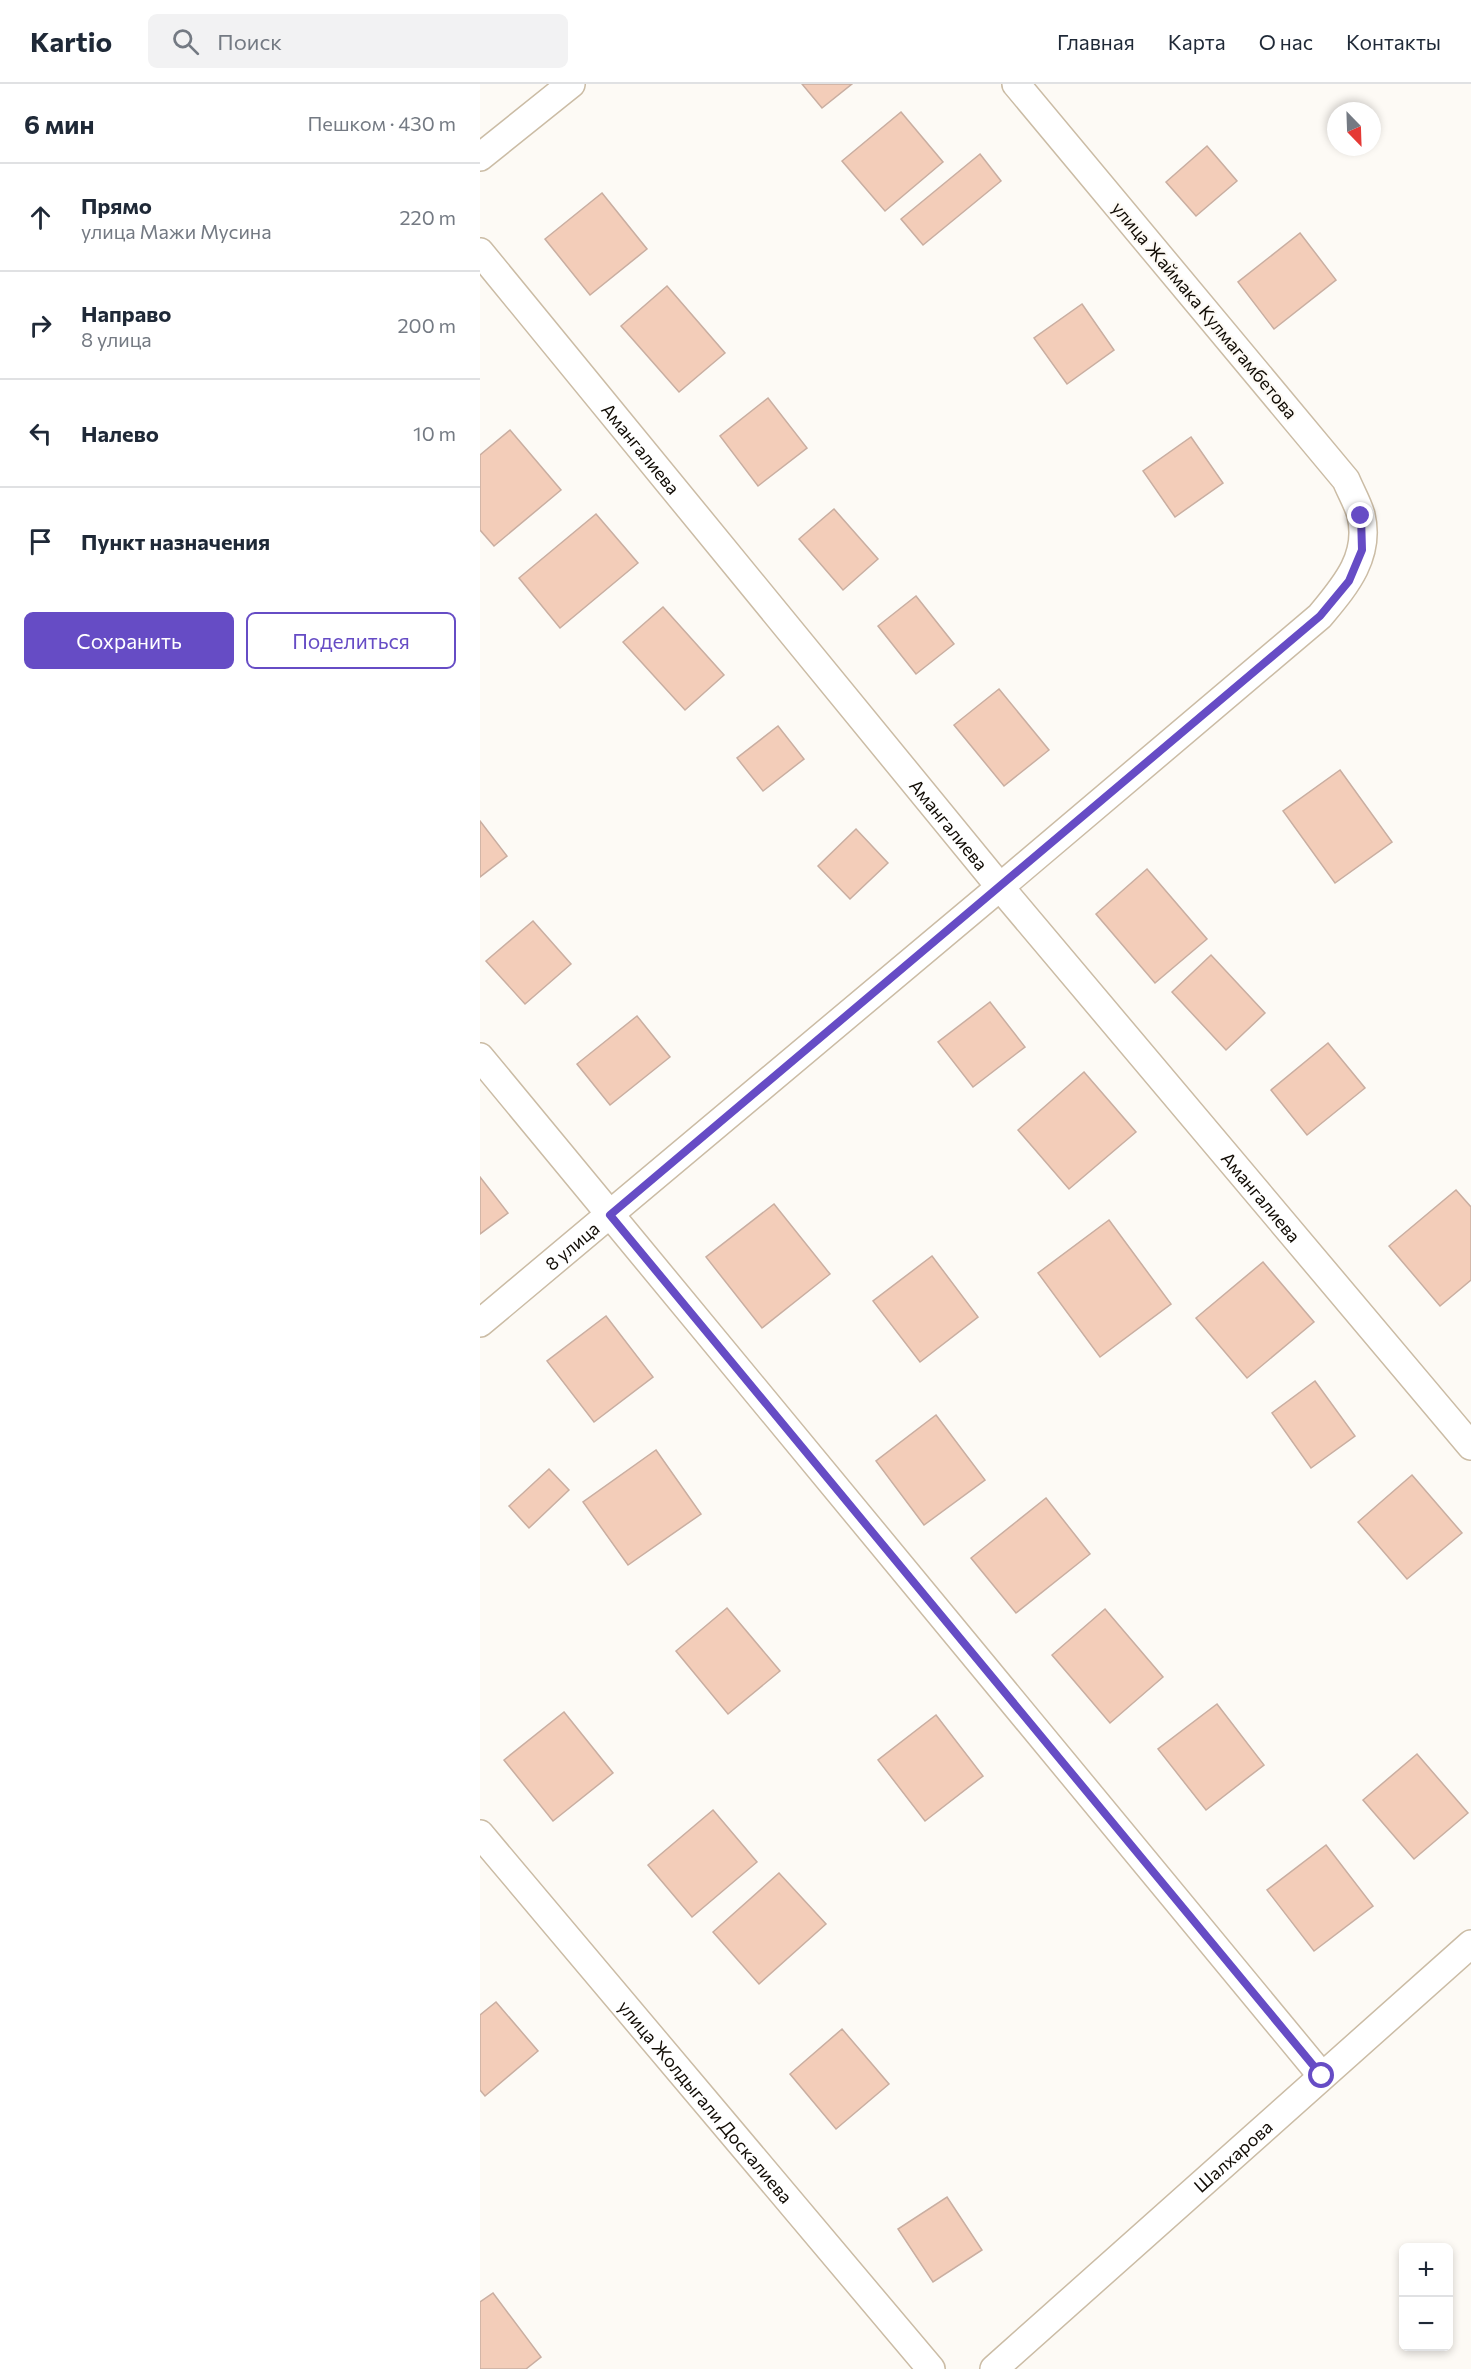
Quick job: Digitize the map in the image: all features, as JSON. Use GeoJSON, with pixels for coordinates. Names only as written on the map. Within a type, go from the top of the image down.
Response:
{"type":"FeatureCollection","features":[{"type":"Feature","properties":{"kind":"street"},"geometry":{"type":"LineString","coordinates":[[480,157],[571,84]]}},
{"type":"Feature","properties":{"kind":"street","name":"улица Жаймака Кулмагамбетова"},"geometry":{"type":"LineString","coordinates":[[1016,84],[1346,480],[1361,516],[1362,550]]}},
{"type":"Feature","properties":{"kind":"street","name":"Амангалиева"},"geometry":{"type":"LineString","coordinates":[[480,252],[1000,887],[1471,1446]]}},
{"type":"Feature","properties":{"kind":"street","name":"8 улица"},"geometry":{"type":"LineString","coordinates":[[480,1323],[1320,616],[1349,581],[1362,550]]}},
{"type":"Feature","properties":{"kind":"street"},"geometry":{"type":"LineString","coordinates":[[480,1057],[1322,2076]]}},
{"type":"Feature","properties":{"kind":"street","name":"улица Жолдыгали Доскалиева"},"geometry":{"type":"LineString","coordinates":[[480,1834],[931,2369]]}},
{"type":"Feature","properties":{"kind":"street","name":"Шалхарова"},"geometry":{"type":"LineString","coordinates":[[994,2369],[1471,1944]]}},
{"type":"Feature","properties":{"kind":"building"},"geometry":{"type":"Polygon","coordinates":[[[802,84],[852,84],[822,108],[802,84]]]}},
{"type":"Feature","properties":{"kind":"building"},"geometry":{"type":"Polygon","coordinates":[[[901,112],[943,162],[885,211],[842,161],[901,112]]]}},
{"type":"Feature","properties":{"kind":"building"},"geometry":{"type":"Polygon","coordinates":[[[1207,146],[1237,181],[1196,216],[1166,182],[1207,146]]]}},
{"type":"Feature","properties":{"kind":"building"},"geometry":{"type":"Polygon","coordinates":[[[980,154],[1001,181],[923,245],[901,219],[980,154]]]}},
{"type":"Feature","properties":{"kind":"building"},"geometry":{"type":"Polygon","coordinates":[[[602,193],[647,249],[590,295],[545,239],[602,193]]]}},
{"type":"Feature","properties":{"kind":"building"},"geometry":{"type":"Polygon","coordinates":[[[1300,233],[1336,280],[1274,329],[1238,282],[1300,233]]]}},
{"type":"Feature","properties":{"kind":"building"},"geometry":{"type":"Polygon","coordinates":[[[667,286],[725,353],[679,392],[621,326],[667,286]]]}},
{"type":"Feature","properties":{"kind":"building"},"geometry":{"type":"Polygon","coordinates":[[[1082,304],[1114,350],[1067,384],[1034,338],[1082,304]]]}},
{"type":"Feature","properties":{"kind":"building"},"geometry":{"type":"Polygon","coordinates":[[[768,398],[807,448],[758,486],[720,436],[768,398]]]}},
{"type":"Feature","properties":{"kind":"building"},"geometry":{"type":"Polygon","coordinates":[[[510,430],[561,490],[494,546],[480,530],[480,455],[510,430]]]}},
{"type":"Feature","properties":{"kind":"building"},"geometry":{"type":"Polygon","coordinates":[[[1191,437],[1223,483],[1175,517],[1143,471],[1191,437]]]}},
{"type":"Feature","properties":{"kind":"building"},"geometry":{"type":"Polygon","coordinates":[[[834,509],[878,559],[843,590],[799,539],[834,509]]]}},
{"type":"Feature","properties":{"kind":"building"},"geometry":{"type":"Polygon","coordinates":[[[596,514],[638,563],[560,628],[519,578],[596,514]]]}},
{"type":"Feature","properties":{"kind":"building"},"geometry":{"type":"Polygon","coordinates":[[[916,596],[954,644],[916,674],[878,626],[916,596]]]}},
{"type":"Feature","properties":{"kind":"building"},"geometry":{"type":"Polygon","coordinates":[[[663,607],[724,675],[685,710],[623,642],[663,607]]]}},
{"type":"Feature","properties":{"kind":"building"},"geometry":{"type":"Polygon","coordinates":[[[999,689],[1049,750],[1004,786],[954,725],[999,689]]]}},
{"type":"Feature","properties":{"kind":"building"},"geometry":{"type":"Polygon","coordinates":[[[778,726],[804,759],[763,791],[737,758],[778,726]]]}},
{"type":"Feature","properties":{"kind":"building"},"geometry":{"type":"Polygon","coordinates":[[[1340,770],[1392,842],[1335,883],[1283,811],[1340,770]]]}},
{"type":"Feature","properties":{"kind":"building"},"geometry":{"type":"Polygon","coordinates":[[[480,821],[507,856],[480,877],[480,821]]]}},
{"type":"Feature","properties":{"kind":"building"},"geometry":{"type":"Polygon","coordinates":[[[856,829],[888,863],[850,899],[818,866],[856,829]]]}},
{"type":"Feature","properties":{"kind":"building"},"geometry":{"type":"Polygon","coordinates":[[[1147,869],[1207,939],[1155,983],[1096,914],[1147,869]]]}},
{"type":"Feature","properties":{"kind":"building"},"geometry":{"type":"Polygon","coordinates":[[[533,921],[571,964],[525,1004],[486,961],[533,921]]]}},
{"type":"Feature","properties":{"kind":"building"},"geometry":{"type":"Polygon","coordinates":[[[1211,955],[1265,1013],[1226,1050],[1172,992],[1211,955]]]}},
{"type":"Feature","properties":{"kind":"building"},"geometry":{"type":"Polygon","coordinates":[[[990,1002],[1025,1047],[973,1087],[938,1042],[990,1002]]]}},
{"type":"Feature","properties":{"kind":"building"},"geometry":{"type":"Polygon","coordinates":[[[637,1016],[670,1057],[610,1105],[577,1064],[637,1016]]]}},
{"type":"Feature","properties":{"kind":"building"},"geometry":{"type":"Polygon","coordinates":[[[1328,1043],[1365,1088],[1307,1135],[1271,1090],[1328,1043]]]}},
{"type":"Feature","properties":{"kind":"building"},"geometry":{"type":"Polygon","coordinates":[[[1084,1072],[1136,1132],[1069,1189],[1018,1130],[1084,1072]]]}},
{"type":"Feature","properties":{"kind":"building"},"geometry":{"type":"Polygon","coordinates":[[[480,1177],[508,1213],[480,1234],[480,1177]]]}},
{"type":"Feature","properties":{"kind":"building"},"geometry":{"type":"Polygon","coordinates":[[[1456,1190],[1471,1207],[1471,1280],[1440,1306],[1389,1246],[1456,1190]]]}},
{"type":"Feature","properties":{"kind":"building"},"geometry":{"type":"Polygon","coordinates":[[[774,1204],[830,1274],[762,1328],[706,1257],[774,1204]]]}},
{"type":"Feature","properties":{"kind":"building"},"geometry":{"type":"Polygon","coordinates":[[[1109,1220],[1171,1304],[1100,1357],[1038,1273],[1109,1220]]]}},
{"type":"Feature","properties":{"kind":"building"},"geometry":{"type":"Polygon","coordinates":[[[932,1256],[978,1317],[920,1362],[873,1301],[932,1256]]]}},
{"type":"Feature","properties":{"kind":"building"},"geometry":{"type":"Polygon","coordinates":[[[1263,1262],[1314,1322],[1247,1378],[1196,1318],[1263,1262]]]}},
{"type":"Feature","properties":{"kind":"building"},"geometry":{"type":"Polygon","coordinates":[[[606,1316],[653,1377],[594,1422],[547,1361],[606,1316]]]}},
{"type":"Feature","properties":{"kind":"building"},"geometry":{"type":"Polygon","coordinates":[[[1315,1381],[1355,1436],[1311,1468],[1272,1413],[1315,1381]]]}},
{"type":"Feature","properties":{"kind":"building"},"geometry":{"type":"Polygon","coordinates":[[[936,1415],[985,1480],[924,1525],[876,1461],[936,1415]]]}},
{"type":"Feature","properties":{"kind":"building"},"geometry":{"type":"Polygon","coordinates":[[[656,1450],[701,1514],[628,1565],[583,1502],[656,1450]]]}},
{"type":"Feature","properties":{"kind":"building"},"geometry":{"type":"Polygon","coordinates":[[[549,1469],[569,1490],[529,1528],[509,1506],[549,1469]]]}},
{"type":"Feature","properties":{"kind":"building"},"geometry":{"type":"Polygon","coordinates":[[[1412,1475],[1462,1533],[1407,1579],[1358,1522],[1412,1475]]]}},
{"type":"Feature","properties":{"kind":"building"},"geometry":{"type":"Polygon","coordinates":[[[1046,1498],[1090,1554],[1016,1613],[971,1558],[1046,1498]]]}},
{"type":"Feature","properties":{"kind":"building"},"geometry":{"type":"Polygon","coordinates":[[[727,1608],[780,1671],[728,1714],[676,1651],[727,1608]]]}},
{"type":"Feature","properties":{"kind":"building"},"geometry":{"type":"Polygon","coordinates":[[[1105,1609],[1163,1677],[1110,1723],[1052,1655],[1105,1609]]]}},
{"type":"Feature","properties":{"kind":"building"},"geometry":{"type":"Polygon","coordinates":[[[1217,1704],[1264,1765],[1206,1810],[1158,1749],[1217,1704]]]}},
{"type":"Feature","properties":{"kind":"building"},"geometry":{"type":"Polygon","coordinates":[[[564,1712],[613,1773],[553,1821],[504,1760],[564,1712]]]}},
{"type":"Feature","properties":{"kind":"building"},"geometry":{"type":"Polygon","coordinates":[[[936,1715],[983,1776],[925,1821],[878,1760],[936,1715]]]}},
{"type":"Feature","properties":{"kind":"building"},"geometry":{"type":"Polygon","coordinates":[[[1417,1754],[1468,1813],[1414,1859],[1363,1800],[1417,1754]]]}},
{"type":"Feature","properties":{"kind":"building"},"geometry":{"type":"Polygon","coordinates":[[[713,1810],[757,1862],[692,1917],[648,1865],[713,1810]]]}},
{"type":"Feature","properties":{"kind":"building"},"geometry":{"type":"Polygon","coordinates":[[[1326,1845],[1373,1906],[1314,1951],[1267,1890],[1326,1845]]]}},
{"type":"Feature","properties":{"kind":"building"},"geometry":{"type":"Polygon","coordinates":[[[779,1873],[826,1924],[759,1984],[713,1932],[779,1873]]]}},
{"type":"Feature","properties":{"kind":"building"},"geometry":{"type":"Polygon","coordinates":[[[496,2002],[538,2051],[485,2096],[480,2090],[480,2015],[496,2002]]]}},
{"type":"Feature","properties":{"kind":"building"},"geometry":{"type":"Polygon","coordinates":[[[842,2029],[889,2084],[836,2129],[790,2074],[842,2029]]]}},
{"type":"Feature","properties":{"kind":"building"},"geometry":{"type":"Polygon","coordinates":[[[947,2197],[982,2250],[933,2282],[898,2229],[947,2197]]]}},
{"type":"Feature","properties":{"kind":"building"},"geometry":{"type":"Polygon","coordinates":[[[493,2293],[541,2357],[526,2369],[480,2369],[480,2302],[493,2293]]]}},
{"type":"Feature","properties":{"kind":"route"},"geometry":{"type":"LineString","coordinates":[[1322,2076],[610,1215],[1320,616],[1349,581],[1362,550],[1361,516]]}}]}
